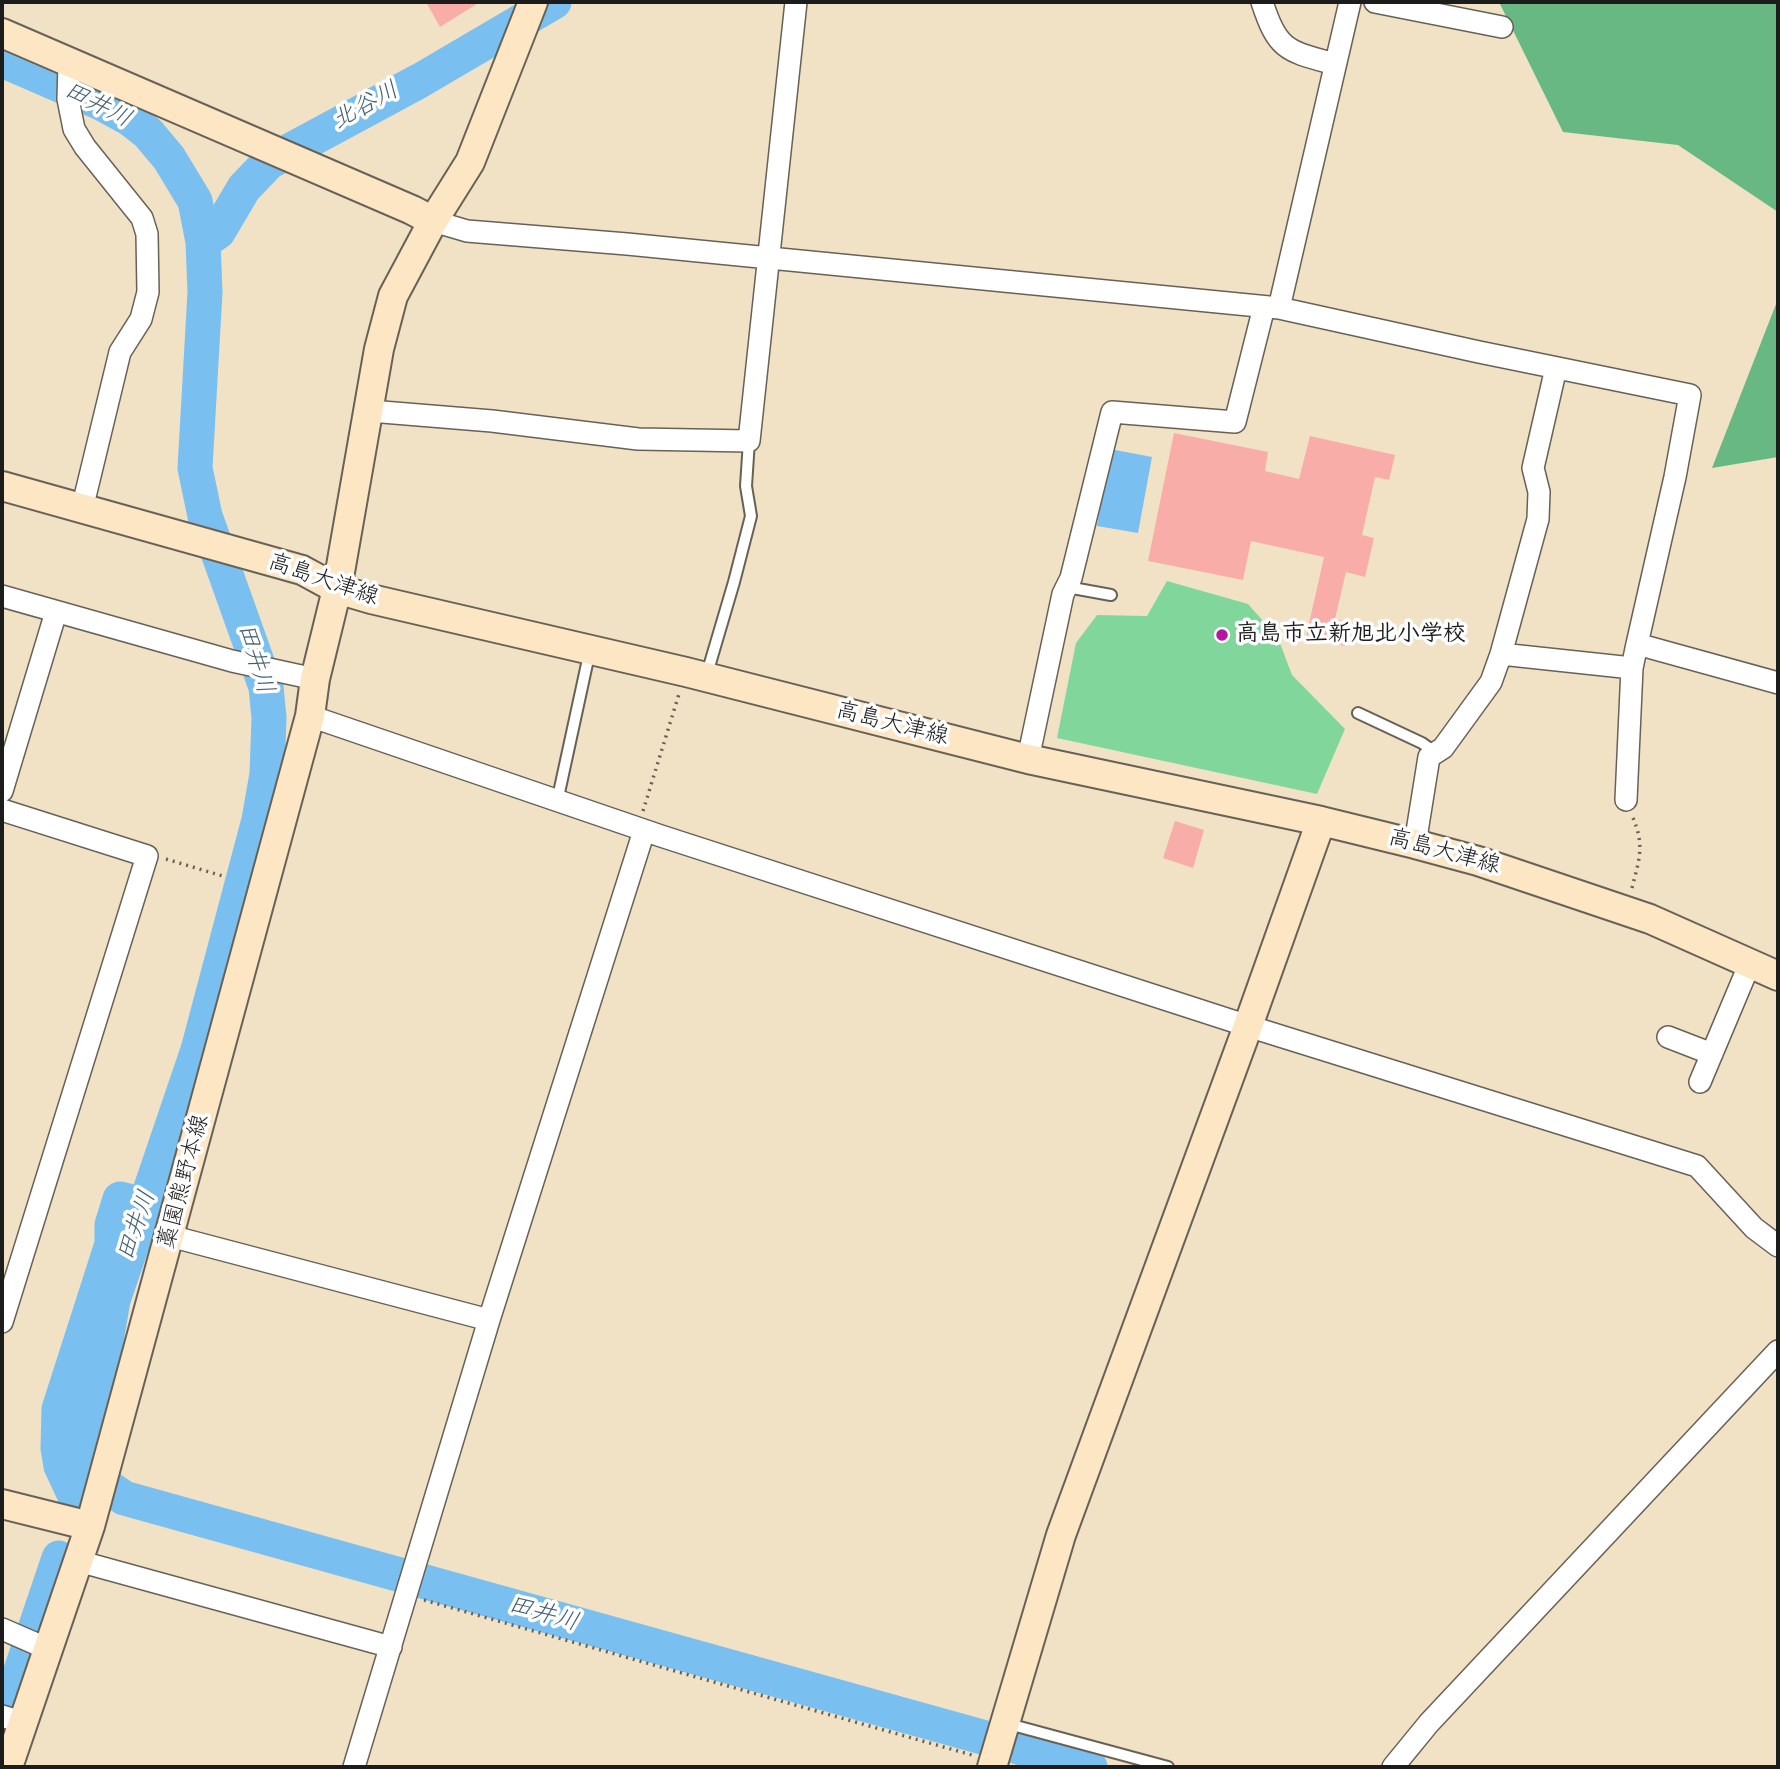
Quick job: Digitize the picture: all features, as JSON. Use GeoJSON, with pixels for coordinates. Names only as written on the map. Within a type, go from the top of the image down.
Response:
{"type":"FeatureCollection","features":[{"type":"Feature","properties":{"kind":"main road","name":"藁園熊野本線"},"geometry":{"type":"LineString","coordinates":[[8,1767],[13,1719],[36,1643],[78,1561],[94,1515],[310,716],[315,679],[337,589],[379,349],[393,296],[433,221],[470,162],[533,2]]}},
{"type":"Feature","properties":{"kind":"main road"},"geometry":{"type":"LineString","coordinates":[[2,33],[68,69],[433,221]]}},
{"type":"Feature","properties":{"kind":"main road","name":"高島大津線"},"geometry":{"type":"LineString","coordinates":[[2,485],[302,570],[337,589],[371,599],[590,649],[1028,759],[1321,821],[1479,861],[1650,919],[1778,976]]}},
{"type":"Feature","properties":{"kind":"main road"},"geometry":{"type":"LineString","coordinates":[[998,1746],[1061,1535],[1321,821]]}},
{"type":"Feature","properties":{"kind":"main road"},"geometry":{"type":"LineString","coordinates":[[2,1504],[94,1515]]}},
{"type":"Feature","properties":{"kind":"street"},"geometry":{"type":"LineString","coordinates":[[370,411],[492,421],[638,439],[749,441],[796,2]]}},
{"type":"Feature","properties":{"kind":"street"},"geometry":{"type":"LineString","coordinates":[[1262,2],[1272,33],[1296,53],[1335,64]]}},
{"type":"Feature","properties":{"kind":"street"},"geometry":{"type":"LineString","coordinates":[[1028,759],[1063,594],[1071,578],[1112,412],[1235,422],[1271,308],[1350,2]]}},
{"type":"Feature","properties":{"kind":"street"},"geometry":{"type":"LineString","coordinates":[[1375,2],[1502,27]]}},
{"type":"Feature","properties":{"kind":"street"},"geometry":{"type":"LineString","coordinates":[[68,69],[68,99],[74,129],[85,147],[142,218],[147,234],[148,292],[141,319],[120,352],[82,509]]}},
{"type":"Feature","properties":{"kind":"street"},"geometry":{"type":"LineString","coordinates":[[433,221],[467,232],[627,244],[1271,308],[1690,395],[1672,490],[1632,668],[1626,800]]}},
{"type":"Feature","properties":{"kind":"street"},"geometry":{"type":"LineString","coordinates":[[1415,844],[1429,757],[1443,748],[1491,682],[1501,654],[1538,519],[1539,492],[1534,468],[1556,368]]}},
{"type":"Feature","properties":{"kind":"street"},"geometry":{"type":"LineString","coordinates":[[2,596],[232,661],[315,679]]}},
{"type":"Feature","properties":{"kind":"street"},"geometry":{"type":"LineString","coordinates":[[2,791],[56,612]]}},
{"type":"Feature","properties":{"kind":"street"},"geometry":{"type":"LineString","coordinates":[[1637,644],[1778,683]]}},
{"type":"Feature","properties":{"kind":"street"},"geometry":{"type":"LineString","coordinates":[[1501,654],[1632,668]]}},
{"type":"Feature","properties":{"kind":"street"},"geometry":{"type":"LineString","coordinates":[[310,716],[643,831],[1248,1026],[1697,1166],[1754,1228],[1778,1246]]}},
{"type":"Feature","properties":{"kind":"street"},"geometry":{"type":"LineString","coordinates":[[2,810],[147,856],[2,1322]]}},
{"type":"Feature","properties":{"kind":"street"},"geometry":{"type":"LineString","coordinates":[[354,1767],[489,1320],[643,831]]}},
{"type":"Feature","properties":{"kind":"street"},"geometry":{"type":"LineString","coordinates":[[1700,1082],[1750,963]]}},
{"type":"Feature","properties":{"kind":"street"},"geometry":{"type":"LineString","coordinates":[[1668,1037],[1712,1054]]}},
{"type":"Feature","properties":{"kind":"street"},"geometry":{"type":"LineString","coordinates":[[170,1236],[489,1320]]}},
{"type":"Feature","properties":{"kind":"street"},"geometry":{"type":"LineString","coordinates":[[1393,1767],[1429,1723],[1778,1351]]}},
{"type":"Feature","properties":{"kind":"street"},"geometry":{"type":"LineString","coordinates":[[78,1561],[391,1647]]}},
{"type":"Feature","properties":{"kind":"street"},"geometry":{"type":"LineString","coordinates":[[2,1629],[36,1643]]}},
{"type":"Feature","properties":{"kind":"lane"},"geometry":{"type":"LineString","coordinates":[[696,675],[734,582],[751,516],[746,486],[749,441]]}},
{"type":"Feature","properties":{"kind":"lane"},"geometry":{"type":"LineString","coordinates":[[1067,587],[1111,595]]}},
{"type":"Feature","properties":{"kind":"lane"},"geometry":{"type":"LineString","coordinates":[[557,802],[590,649]]}},
{"type":"Feature","properties":{"kind":"lane"},"geometry":{"type":"LineString","coordinates":[[1358,713],[1436,752]]}},
{"type":"Feature","properties":{"kind":"lane"},"geometry":{"type":"LineString","coordinates":[[998,1746],[1168,1767]]}},
{"type":"Feature","properties":{"kind":"path"},"geometry":{"type":"LineString","coordinates":[[643,831],[639,823],[696,675]]}},
{"type":"Feature","properties":{"kind":"path"},"geometry":{"type":"LineString","coordinates":[[1626,800],[1641,836],[1640,860],[1627,911]]}},
{"type":"Feature","properties":{"kind":"path"},"geometry":{"type":"LineString","coordinates":[[147,856],[157,856],[226,877]]}},
{"type":"Feature","properties":{"kind":"path"},"geometry":{"type":"LineString","coordinates":[[406,1596],[998,1746]]}},
{"type":"Feature","properties":{"kind":"green space"},"geometry":{"type":"Polygon","coordinates":[[[1499,2],[1778,2],[1778,212],[1678,145],[1563,132],[1499,2]]]}},
{"type":"Feature","properties":{"kind":"green space"},"geometry":{"type":"Polygon","coordinates":[[[1778,299],[1778,457],[1712,468],[1778,299]]]}},
{"type":"Feature","properties":{"kind":"green space"},"geometry":{"type":"Polygon","coordinates":[[[1167,581],[1248,604],[1278,638],[1292,675],[1345,729],[1317,794],[1057,738],[1076,643],[1097,615],[1147,616],[1167,581]]]}},
{"type":"Feature","properties":{"kind":"water"},"geometry":{"type":"Polygon","coordinates":[[[1110,449],[1152,457],[1138,533],[1097,526],[1110,449]]]}},
{"type":"Feature","properties":{"kind":"building"},"geometry":{"type":"Polygon","coordinates":[[[426,2],[480,2],[440,27],[426,2]]]}},
{"type":"Feature","properties":{"kind":"building"},"geometry":{"type":"Polygon","coordinates":[[[1174,433],[1268,452],[1265,471],[1299,479],[1310,436],[1395,455],[1389,480],[1375,477],[1362,535],[1374,538],[1365,577],[1346,572],[1335,619],[1350,623],[1345,646],[1306,637],[1324,557],[1251,541],[1243,580],[1148,561],[1174,433]]]}},
{"type":"Feature","properties":{"kind":"building"},"geometry":{"type":"Polygon","coordinates":[[[1175,821],[1204,830],[1193,868],[1163,858],[1175,821]]]}},
{"type":"Feature","properties":{"kind":"waterway","name":"北谷川"},"geometry":{"type":"LineString","coordinates":[[203,242],[218,232],[244,188],[269,162],[421,80],[554,2]]}},
{"type":"Feature","properties":{"kind":"waterway","name":"田井川"},"geometry":{"type":"LineString","coordinates":[[2,60],[101,103],[130,119],[148,133],[169,158],[195,201],[203,242],[205,292],[195,468],[205,516],[266,687],[269,718],[267,774],[259,820],[198,1050],[113,1300],[103,1358],[79,1439],[81,1459],[96,1479],[124,1498],[1090,1767]]}},
{"type":"Feature","properties":{"kind":"waterway"},"geometry":{"type":"LineString","coordinates":[[74,1494],[61,1466],[58,1448],[59,1409],[112,1244],[112,1225],[120,1199],[146,1206]]}},
{"type":"Feature","properties":{"kind":"waterway"},"geometry":{"type":"LineString","coordinates":[[11,1700],[59,1558]]}},
{"type":"Feature","properties":{"kind":"waterway"},"geometry":{"type":"LineString","coordinates":[[2,1732],[4,1725]]}},
{"type":"Feature","properties":{"kind":"place","name":"高島市立新旭北小学校"},"geometry":{"type":"Point","coordinates":[1222,635]}}]}
